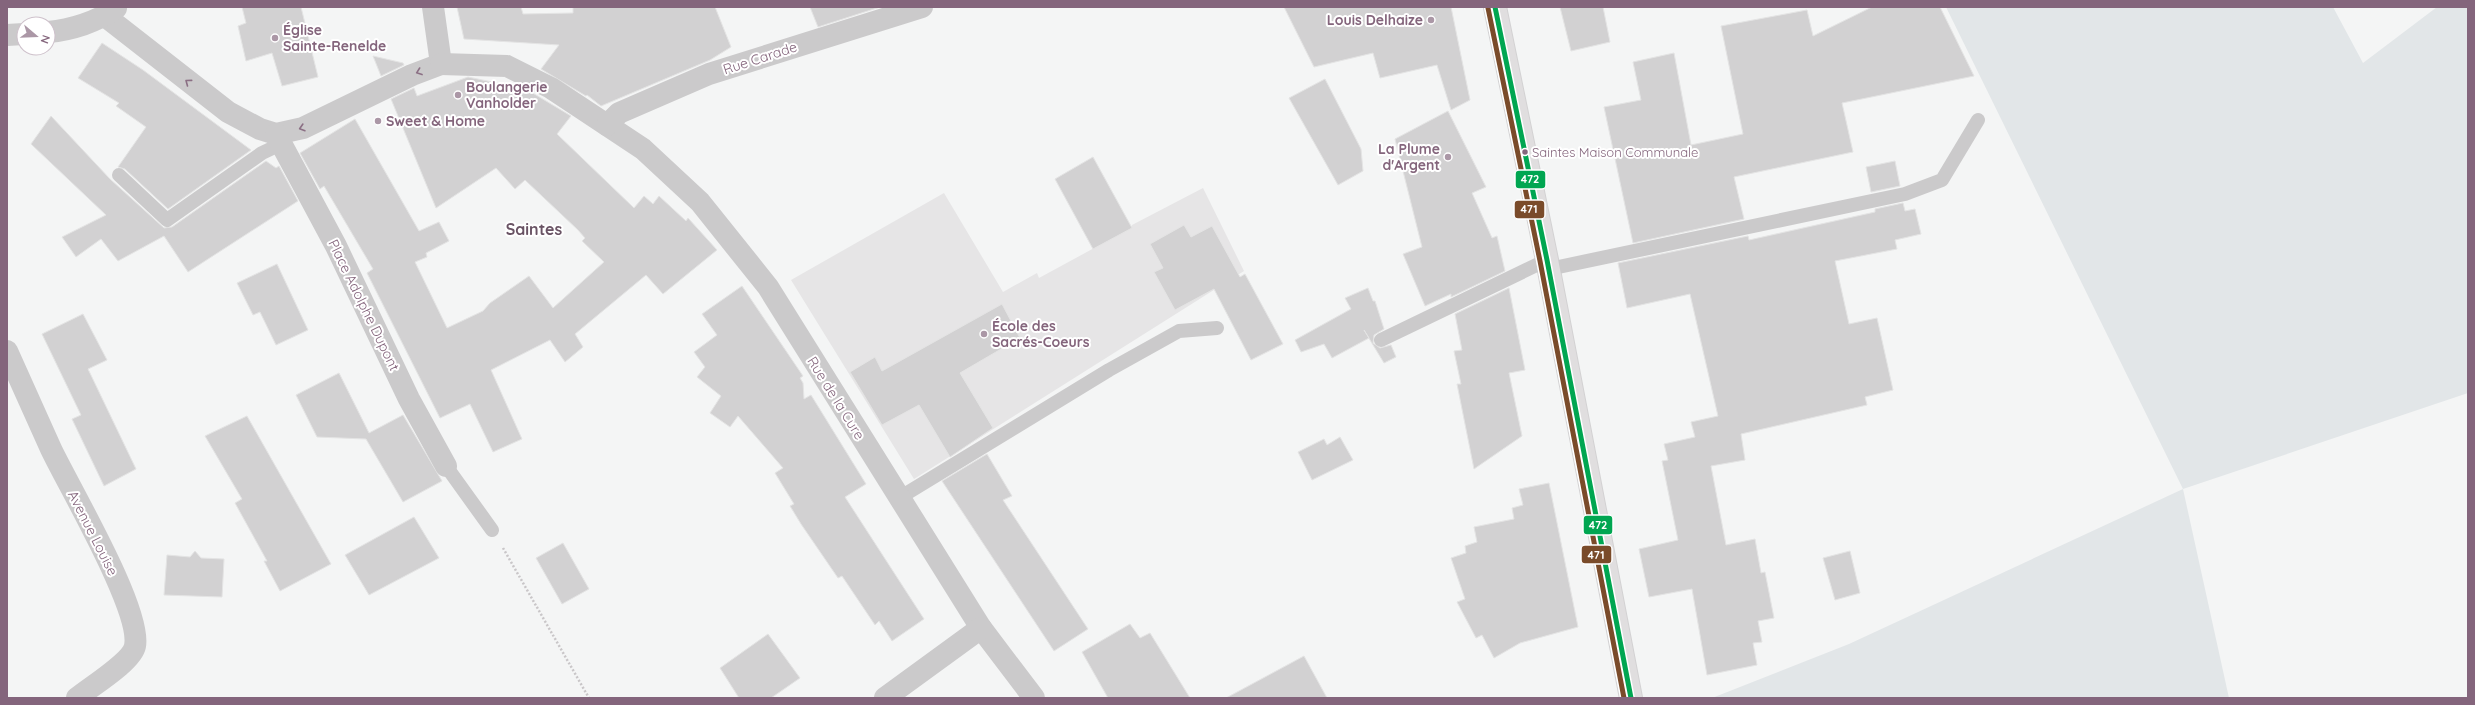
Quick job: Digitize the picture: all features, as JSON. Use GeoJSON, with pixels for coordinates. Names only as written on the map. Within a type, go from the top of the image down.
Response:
{"type":"FeatureCollection","features":[{"type":"Feature","properties":{"kind":"main road"},"geometry":{"type":"LineString","coordinates":[[1495,7],[1548,264],[1631,698]]}},
{"type":"Feature","properties":{"kind":"street"},"geometry":{"type":"LineString","coordinates":[[433,7],[441,64]]}},
{"type":"Feature","properties":{"kind":"street","name":"Rue Carade"},"geometry":{"type":"LineString","coordinates":[[607,125],[619,113],[709,74],[922,7]]}},
{"type":"Feature","properties":{"kind":"street"},"geometry":{"type":"LineString","coordinates":[[56,31],[63,30],[111,12],[228,112],[278,139],[412,74],[441,64],[508,66],[552,88],[607,125]]}},
{"type":"Feature","properties":{"kind":"street","name":"Rue de la Cure"},"geometry":{"type":"LineString","coordinates":[[607,125],[643,149],[700,202],[768,287],[981,628],[1034,698]]}},
{"type":"Feature","properties":{"kind":"street","name":"Place Adolphe Dupont"},"geometry":{"type":"LineString","coordinates":[[278,139],[336,246],[409,399],[446,466]]}},
{"type":"Feature","properties":{"kind":"street","name":"Avenue Louise"},"geometry":{"type":"LineString","coordinates":[[7,352],[51,448],[116,577],[135,627],[135,647],[128,658],[77,698]]}},
{"type":"Feature","properties":{"kind":"street"},"geometry":{"type":"LineString","coordinates":[[885,698],[981,628]]}},
{"type":"Feature","properties":{"kind":"lane"},"geometry":{"type":"LineString","coordinates":[[1381,340],[1548,264],[1905,194],[1942,180],[1978,120]]}},
{"type":"Feature","properties":{"kind":"lane"},"geometry":{"type":"LineString","coordinates":[[119,175],[167,220],[262,153],[278,139]]}},
{"type":"Feature","properties":{"kind":"lane"},"geometry":{"type":"LineString","coordinates":[[899,498],[1102,374],[1179,331],[1217,328]]}},
{"type":"Feature","properties":{"kind":"lane"},"geometry":{"type":"LineString","coordinates":[[446,466],[492,530]]}},
{"type":"Feature","properties":{"kind":"path"},"geometry":{"type":"LineString","coordinates":[[492,530],[589,698]]}},
{"type":"Feature","properties":{"kind":"shaded area"},"geometry":{"type":"Polygon","coordinates":[[[1946,7],[2333,7],[2363,63],[2437,7],[2468,7],[2468,393],[2183,489],[1946,7]]]}},
{"type":"Feature","properties":{"kind":"shaded area","name":"École des Sacrés-Coeurs"},"geometry":{"type":"Polygon","coordinates":[[[1203,188],[1244,271],[914,479],[791,280],[944,193],[1003,292],[1037,273],[1039,278],[1131,228],[1132,225],[1203,188]]]}},
{"type":"Feature","properties":{"kind":"shaded area"},"geometry":{"type":"Polygon","coordinates":[[[2183,489],[2229,698],[1712,698],[1849,644],[2183,489]]]}},
{"type":"Feature","properties":{"kind":"building","name":"Église Sainte-Renelde"},"geometry":{"type":"Polygon","coordinates":[[[242,7],[301,7],[318,77],[282,86],[272,53],[246,61],[238,26],[246,23],[242,7]]]}},
{"type":"Feature","properties":{"kind":"building"},"geometry":{"type":"Polygon","coordinates":[[[457,7],[521,7],[523,14],[573,13],[573,7],[715,7],[731,47],[710,60],[601,106],[587,95],[586,96],[541,69],[559,45],[464,39],[457,7]]]}},
{"type":"Feature","properties":{"kind":"building"},"geometry":{"type":"Polygon","coordinates":[[[810,7],[880,7],[818,27],[810,7]]]}},
{"type":"Feature","properties":{"kind":"building"},"geometry":{"type":"Polygon","coordinates":[[[1284,7],[1451,7],[1470,100],[1451,110],[1437,65],[1380,78],[1373,53],[1314,67],[1284,7]]]}},
{"type":"Feature","properties":{"kind":"building"},"geometry":{"type":"Polygon","coordinates":[[[1560,7],[1603,7],[1610,42],[1571,51],[1560,7]]]}},
{"type":"Feature","properties":{"kind":"building"},"geometry":{"type":"Polygon","coordinates":[[[1872,7],[1940,7],[1974,76],[1842,103],[1853,152],[1734,177],[1744,219],[1633,243],[1604,107],[1641,100],[1633,62],[1674,53],[1691,145],[1743,134],[1721,26],[1807,10],[1813,36],[1872,7]]]}},
{"type":"Feature","properties":{"kind":"building"},"geometry":{"type":"Polygon","coordinates":[[[102,43],[143,70],[251,150],[168,209],[125,169],[118,167],[146,127],[116,106],[119,103],[78,78],[102,43]]]}},
{"type":"Feature","properties":{"kind":"building"},"geometry":{"type":"Polygon","coordinates":[[[373,56],[403,63],[404,65],[381,76],[373,56]]]}},
{"type":"Feature","properties":{"kind":"building"},"geometry":{"type":"Polygon","coordinates":[[[468,77],[526,89],[571,116],[557,134],[634,208],[644,196],[653,204],[659,196],[686,221],[688,218],[717,250],[663,294],[646,275],[575,334],[583,347],[565,362],[550,340],[491,370],[522,439],[493,452],[470,404],[440,418],[367,273],[373,269],[324,186],[320,189],[300,153],[355,119],[419,231],[439,222],[449,241],[426,253],[427,257],[415,262],[447,328],[483,311],[490,303],[529,276],[553,308],[604,262],[582,241],[585,238],[578,230],[525,180],[515,189],[496,168],[436,208],[391,99],[414,88],[417,96],[468,77]]]}},
{"type":"Feature","properties":{"kind":"building"},"geometry":{"type":"Polygon","coordinates":[[[1325,79],[1361,149],[1363,171],[1338,185],[1289,98],[1325,79]]]}},
{"type":"Feature","properties":{"kind":"building"},"geometry":{"type":"Polygon","coordinates":[[[1448,111],[1486,187],[1472,193],[1492,238],[1497,236],[1505,271],[1451,297],[1451,294],[1425,306],[1403,254],[1422,247],[1395,139],[1448,111]]]}},
{"type":"Feature","properties":{"kind":"building"},"geometry":{"type":"Polygon","coordinates":[[[51,116],[110,179],[164,228],[172,227],[266,161],[276,168],[279,166],[298,201],[188,272],[164,236],[118,261],[101,239],[76,257],[62,237],[106,215],[31,144],[51,116]]]}},
{"type":"Feature","properties":{"kind":"building"},"geometry":{"type":"Polygon","coordinates":[[[1093,157],[1132,228],[1093,249],[1055,179],[1093,157]]]}},
{"type":"Feature","properties":{"kind":"building"},"geometry":{"type":"Polygon","coordinates":[[[1895,161],[1900,186],[1871,192],[1866,167],[1895,161]]]}},
{"type":"Feature","properties":{"kind":"building"},"geometry":{"type":"Polygon","coordinates":[[[1903,203],[1905,211],[1915,209],[1921,234],[1895,240],[1897,249],[1835,261],[1849,324],[1877,318],[1893,390],[1865,397],[1867,405],[1741,434],[1745,460],[1711,466],[1726,545],[1755,539],[1761,573],[1765,572],[1774,618],[1758,621],[1762,642],[1753,643],[1757,665],[1707,675],[1692,589],[1649,597],[1639,549],[1678,540],[1662,461],[1668,460],[1664,444],[1695,437],[1691,422],[1718,416],[1690,294],[1627,308],[1618,263],[1748,236],[1749,240],[1875,212],[1875,209],[1903,203]]]}},
{"type":"Feature","properties":{"kind":"building"},"geometry":{"type":"Polygon","coordinates":[[[1184,225],[1191,237],[1212,226],[1240,277],[1245,274],[1283,344],[1251,360],[1214,289],[1175,310],[1154,272],[1163,268],[1150,244],[1184,225]]]}},
{"type":"Feature","properties":{"kind":"building"},"geometry":{"type":"Polygon","coordinates":[[[277,264],[308,330],[276,345],[260,312],[253,315],[237,283],[277,264]]]}},
{"type":"Feature","properties":{"kind":"building"},"geometry":{"type":"Polygon","coordinates":[[[742,286],[803,376],[800,378],[803,383],[804,399],[811,395],[866,484],[845,497],[924,619],[892,641],[879,621],[875,625],[842,576],[838,578],[801,524],[790,506],[794,504],[775,473],[783,468],[738,416],[730,427],[710,413],[721,396],[697,377],[705,367],[694,352],[717,335],[702,314],[742,286]]]}},
{"type":"Feature","properties":{"kind":"building"},"geometry":{"type":"Polygon","coordinates":[[[1368,288],[1373,301],[1375,301],[1384,329],[1374,335],[1373,343],[1380,348],[1391,345],[1396,357],[1384,363],[1369,338],[1332,358],[1324,344],[1301,352],[1295,340],[1351,309],[1345,298],[1368,288]]]}},
{"type":"Feature","properties":{"kind":"building"},"geometry":{"type":"Polygon","coordinates":[[[1509,288],[1525,370],[1509,373],[1522,436],[1474,469],[1457,384],[1461,384],[1454,351],[1462,350],[1455,314],[1509,288]]]}},
{"type":"Feature","properties":{"kind":"building"},"geometry":{"type":"Polygon","coordinates":[[[1002,304],[1020,338],[960,373],[993,428],[950,457],[919,405],[882,425],[850,372],[875,357],[882,371],[1002,304]]]}},
{"type":"Feature","properties":{"kind":"building"},"geometry":{"type":"Polygon","coordinates":[[[83,314],[107,360],[88,369],[136,469],[104,486],[72,419],[81,415],[42,334],[83,314]]]}},
{"type":"Feature","properties":{"kind":"building"},"geometry":{"type":"Polygon","coordinates":[[[339,373],[369,433],[403,415],[442,481],[403,502],[366,439],[317,437],[296,395],[339,373]]]}},
{"type":"Feature","properties":{"kind":"building"},"geometry":{"type":"Polygon","coordinates":[[[247,416],[331,564],[280,591],[264,561],[267,561],[235,503],[242,499],[205,436],[247,416]]]}},
{"type":"Feature","properties":{"kind":"building"},"geometry":{"type":"Polygon","coordinates":[[[1340,437],[1353,460],[1312,480],[1298,452],[1324,439],[1327,445],[1340,437]]]}},
{"type":"Feature","properties":{"kind":"building"},"geometry":{"type":"Polygon","coordinates":[[[987,454],[1012,496],[1003,500],[1088,629],[1054,651],[942,481],[987,454]]]}},
{"type":"Feature","properties":{"kind":"building"},"geometry":{"type":"Polygon","coordinates":[[[1549,483],[1578,627],[1520,643],[1494,658],[1482,635],[1476,638],[1457,602],[1465,599],[1451,558],[1466,553],[1465,546],[1477,542],[1474,527],[1514,519],[1512,508],[1523,505],[1519,489],[1549,483]]]}},
{"type":"Feature","properties":{"kind":"building"},"geometry":{"type":"Polygon","coordinates":[[[414,517],[439,558],[369,595],[345,555],[414,517]]]}},
{"type":"Feature","properties":{"kind":"building"},"geometry":{"type":"Polygon","coordinates":[[[563,543],[589,589],[562,604],[536,558],[563,543]]]}},
{"type":"Feature","properties":{"kind":"building"},"geometry":{"type":"Polygon","coordinates":[[[195,551],[201,558],[224,559],[222,597],[164,595],[167,555],[190,557],[195,551]]]}},
{"type":"Feature","properties":{"kind":"building"},"geometry":{"type":"Polygon","coordinates":[[[1850,551],[1860,593],[1835,600],[1823,558],[1850,551]]]}},
{"type":"Feature","properties":{"kind":"building"},"geometry":{"type":"Polygon","coordinates":[[[1130,624],[1140,638],[1150,633],[1190,698],[1108,698],[1082,652],[1130,624]]]}},
{"type":"Feature","properties":{"kind":"building"},"geometry":{"type":"Polygon","coordinates":[[[768,634],[800,678],[771,698],[739,698],[720,668],[768,634]]]}},
{"type":"Feature","properties":{"kind":"building"},"geometry":{"type":"Polygon","coordinates":[[[1304,656],[1327,698],[1226,698],[1304,656]]]}},
{"type":"Feature","properties":{"kind":"transit line","name":"472"},"geometry":{"type":"LineString","coordinates":[[1495,7],[1547,260],[1631,698]]}},
{"type":"Feature","properties":{"kind":"transit line","name":"471"},"geometry":{"type":"LineString","coordinates":[[1488,8],[1540,261],[1624,698]]}},
{"type":"Feature","properties":{"kind":"place","name":"Louis Delhaize"},"geometry":{"type":"Point","coordinates":[1431,20]}},
{"type":"Feature","properties":{"kind":"place","name":"Église Sainte-Renelde"},"geometry":{"type":"Point","coordinates":[275,38]}},
{"type":"Feature","properties":{"kind":"place","name":"Boulangerie Vanholder"},"geometry":{"type":"Point","coordinates":[458,95]}},
{"type":"Feature","properties":{"kind":"place","name":"Sweet & Home"},"geometry":{"type":"Point","coordinates":[378,121]}},
{"type":"Feature","properties":{"kind":"place","name":"Saintes Maison Communale"},"geometry":{"type":"Point","coordinates":[1525,152]}},
{"type":"Feature","properties":{"kind":"place","name":"La Plume d'Argent"},"geometry":{"type":"Point","coordinates":[1448,157]}},
{"type":"Feature","properties":{"kind":"place","name":"École des Sacrés-Coeurs"},"geometry":{"type":"Point","coordinates":[984,334]}},
{"type":"Feature","properties":{"kind":"district","name":"Saintes"},"geometry":{"type":"Point","coordinates":[534,229]}}]}
